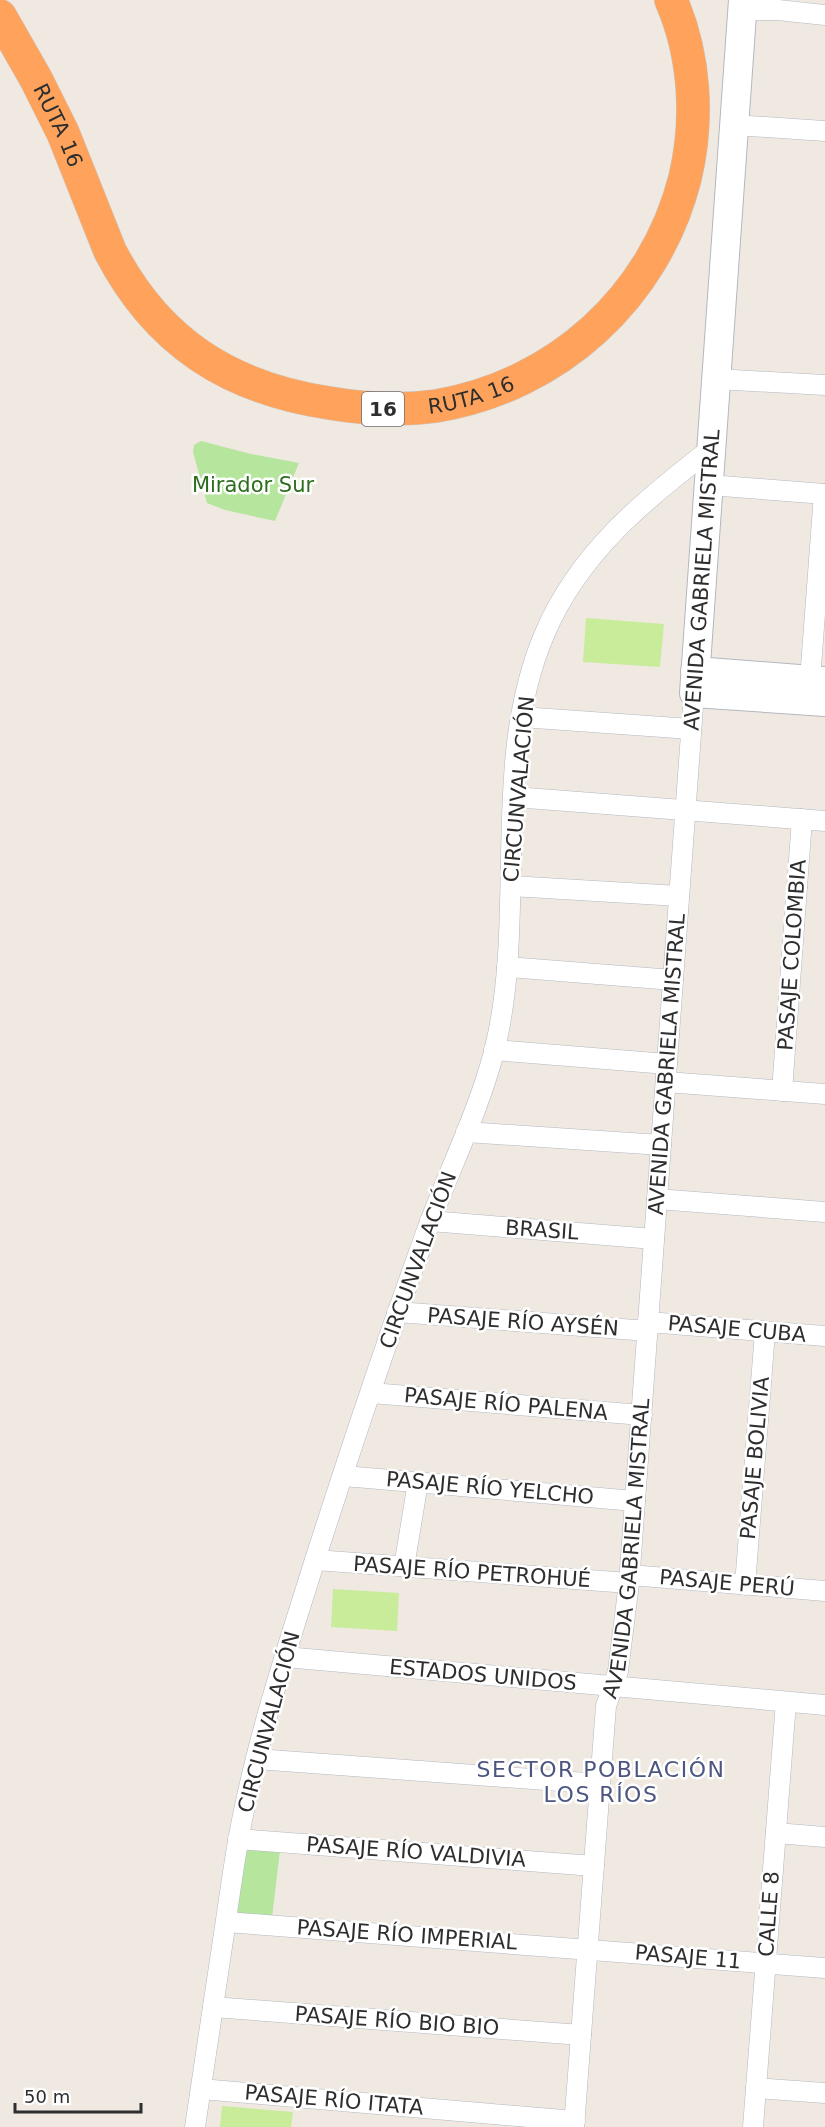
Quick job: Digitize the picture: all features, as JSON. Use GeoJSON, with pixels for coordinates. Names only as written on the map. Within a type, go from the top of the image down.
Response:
{"type":"FeatureCollection","features":[{"type":"Feature","properties":{"kind":"highway","name":"RUTA 16"},"geometry":{"type":"LineString","coordinates":[[0,16],[36,79],[63,134],[110,251],[141,301],[164,328],[203,359],[267,390],[308,400],[355,407],[408,408],[442,405],[484,394],[508,386],[553,362],[574,348],[615,310],[648,265],[672,218],[681,192],[691,143],[693,97],[691,74],[681,29],[671,0]]}},
{"type":"Feature","properties":{"kind":"street"},"geometry":{"type":"LineString","coordinates":[[743,5],[825,15]]}},
{"type":"Feature","properties":{"kind":"street","name":"AVENIDA GABRIELA MISTRAL"},"geometry":{"type":"LineString","coordinates":[[574,2124],[606,1706],[614,1686],[630,1579],[743,5]]}},
{"type":"Feature","properties":{"kind":"street"},"geometry":{"type":"LineString","coordinates":[[735,125],[825,131]]}},
{"type":"Feature","properties":{"kind":"street"},"geometry":{"type":"LineString","coordinates":[[716,379],[825,385]]}},
{"type":"Feature","properties":{"kind":"street","name":"CIRCUNVALACIÓN"},"geometry":{"type":"LineString","coordinates":[[195,2127],[238,1839],[256,1759],[315,1560],[398,1312],[430,1221],[466,1132],[494,1050],[507,967],[514,797],[521,717],[526,689],[544,635],[556,609],[585,565],[614,531],[641,505],[712,448]]}},
{"type":"Feature","properties":{"kind":"street"},"geometry":{"type":"LineString","coordinates":[[695,682],[820,688],[825,494],[709,486]]}},
{"type":"Feature","properties":{"kind":"street"},"geometry":{"type":"LineString","coordinates":[[521,717],[691,729]]}},
{"type":"Feature","properties":{"kind":"street"},"geometry":{"type":"LineString","coordinates":[[514,797],[825,821]]}},
{"type":"Feature","properties":{"kind":"street","name":"PASAJE COLOMBIA"},"geometry":{"type":"LineString","coordinates":[[782,1091],[802,819]]}},
{"type":"Feature","properties":{"kind":"street"},"geometry":{"type":"LineString","coordinates":[[511,886],[679,896]]}},
{"type":"Feature","properties":{"kind":"street"},"geometry":{"type":"LineString","coordinates":[[507,967],[673,980]]}},
{"type":"Feature","properties":{"kind":"street"},"geometry":{"type":"LineString","coordinates":[[494,1050],[782,1091],[825,1095]]}},
{"type":"Feature","properties":{"kind":"street"},"geometry":{"type":"LineString","coordinates":[[466,1132],[661,1145]]}},
{"type":"Feature","properties":{"kind":"street"},"geometry":{"type":"LineString","coordinates":[[657,1199],[825,1212]]}},
{"type":"Feature","properties":{"kind":"street","name":"BRASIL"},"geometry":{"type":"LineString","coordinates":[[430,1221],[654,1239]]}},
{"type":"Feature","properties":{"kind":"street","name":"PASAJE RÍO AYSÉN"},"geometry":{"type":"LineString","coordinates":[[398,1312],[648,1327]]}},
{"type":"Feature","properties":{"kind":"street","name":"PASAJE CUBA"},"geometry":{"type":"LineString","coordinates":[[648,1327],[825,1336]]}},
{"type":"Feature","properties":{"kind":"street","name":"PASAJE BOLIVIA"},"geometry":{"type":"LineString","coordinates":[[745,1585],[765,1332]]}},
{"type":"Feature","properties":{"kind":"street","name":"PASAJE RÍO PALENA"},"geometry":{"type":"LineString","coordinates":[[371,1393],[642,1415]]}},
{"type":"Feature","properties":{"kind":"street","name":"PASAJE RÍO YELCHO"},"geometry":{"type":"LineString","coordinates":[[344,1476],[635,1501]]}},
{"type":"Feature","properties":{"kind":"street"},"geometry":{"type":"LineString","coordinates":[[404,1567],[418,1482]]}},
{"type":"Feature","properties":{"kind":"street","name":"PASAJE RÍO PETROHUÉ"},"geometry":{"type":"LineString","coordinates":[[315,1560],[630,1579]]}},
{"type":"Feature","properties":{"kind":"street","name":"PASAJE PERÚ"},"geometry":{"type":"LineString","coordinates":[[630,1579],[825,1591]]}},
{"type":"Feature","properties":{"kind":"street","name":"ESTADOS UNIDOS"},"geometry":{"type":"LineString","coordinates":[[285,1657],[825,1705]]}},
{"type":"Feature","properties":{"kind":"street","name":"CALLE 8"},"geometry":{"type":"LineString","coordinates":[[753,2127],[786,1702]]}},
{"type":"Feature","properties":{"kind":"street"},"geometry":{"type":"LineString","coordinates":[[256,1759],[600,1784]]}},
{"type":"Feature","properties":{"kind":"street"},"geometry":{"type":"LineString","coordinates":[[776,1833],[825,1837]]}},
{"type":"Feature","properties":{"kind":"street","name":"PASAJE RÍO VALDIVIA"},"geometry":{"type":"LineString","coordinates":[[238,1839],[594,1866]]}},
{"type":"Feature","properties":{"kind":"street","name":"PASAJE RÍO IMPERIAL"},"geometry":{"type":"LineString","coordinates":[[226,1922],[588,1949]]}},
{"type":"Feature","properties":{"kind":"street","name":"PASAJE 11"},"geometry":{"type":"LineString","coordinates":[[588,1949],[825,1968]]}},
{"type":"Feature","properties":{"kind":"street","name":"PASAJE RÍO BIO BIO"},"geometry":{"type":"LineString","coordinates":[[213,2007],[581,2035]]}},
{"type":"Feature","properties":{"kind":"street"},"geometry":{"type":"LineString","coordinates":[[756,2088],[825,2093]]}},
{"type":"Feature","properties":{"kind":"street","name":"PASAJE RÍO ITATA"},"geometry":{"type":"LineString","coordinates":[[201,2089],[574,2124]]}},
{"type":"Feature","properties":{"kind":"green space","name":"Mirador Sur"},"geometry":{"type":"Polygon","coordinates":[[[201,441],[299,463],[275,521],[225,510],[207,503],[193,452],[194,445],[201,441]]]}},
{"type":"Feature","properties":{"kind":"green space"},"geometry":{"type":"Polygon","coordinates":[[[586,618],[664,624],[660,667],[583,662],[586,618]]]}},
{"type":"Feature","properties":{"kind":"green space"},"geometry":{"type":"Polygon","coordinates":[[[333,1589],[399,1593],[397,1631],[331,1627],[333,1589]]]}},
{"type":"Feature","properties":{"kind":"green space"},"geometry":{"type":"Polygon","coordinates":[[[241,1846],[280,1850],[272,1918],[234,1914],[241,1846]]]}},
{"type":"Feature","properties":{"kind":"green space"},"geometry":{"type":"Polygon","coordinates":[[[222,2106],[293,2112],[291,2127],[220,2127],[222,2106]]]}},
{"type":"Feature","properties":{"kind":"district","name":"SECTOR POBLACIÓN LOS RÍOS"},"geometry":{"type":"Point","coordinates":[601,1782]}}]}
